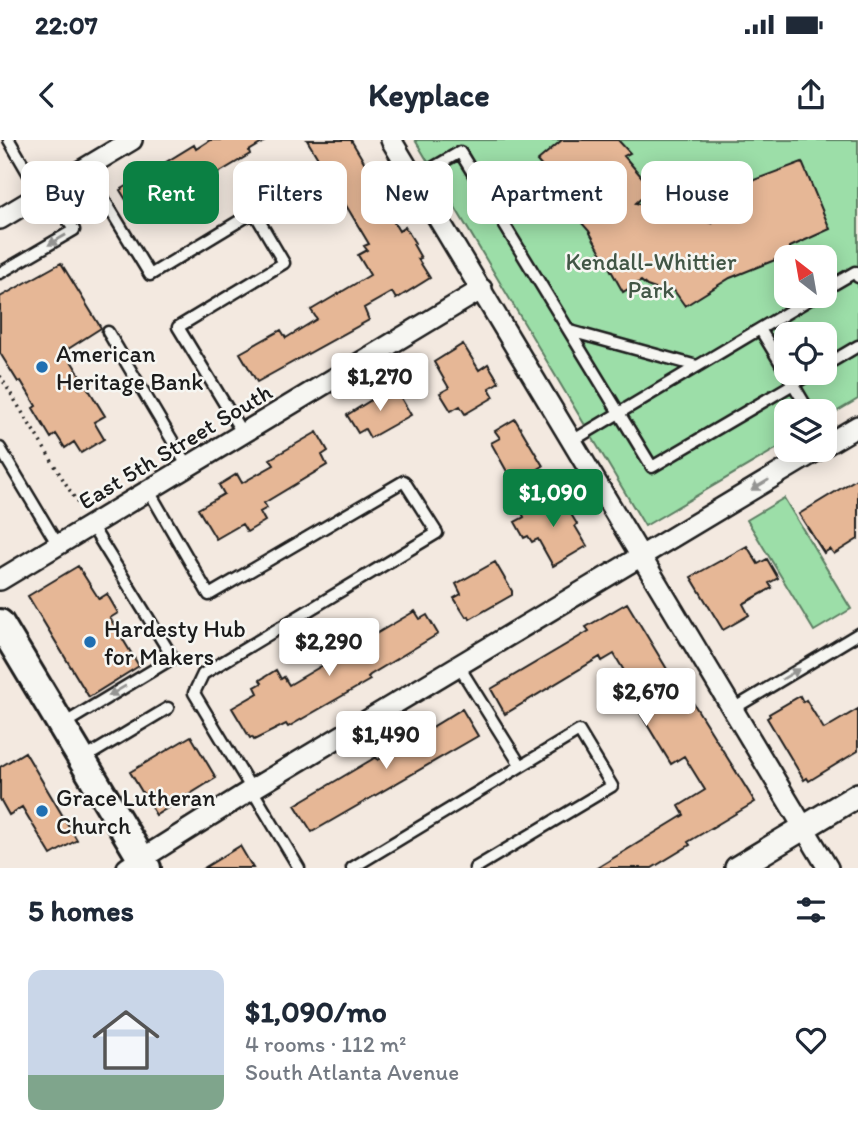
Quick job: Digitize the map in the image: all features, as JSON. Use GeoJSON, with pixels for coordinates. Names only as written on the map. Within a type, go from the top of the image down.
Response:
{"type":"FeatureCollection","features":[{"type":"Feature","properties":{"kind":"main road"},"geometry":{"type":"LineString","coordinates":[[0,623],[82,760],[138,865]]}},
{"type":"Feature","properties":{"kind":"street"},"geometry":{"type":"LineString","coordinates":[[97,161],[132,140]]}},
{"type":"Feature","properties":{"kind":"street"},"geometry":{"type":"LineString","coordinates":[[391,140],[404,161]]}},
{"type":"Feature","properties":{"kind":"street"},"geometry":{"type":"LineString","coordinates":[[0,219],[21,206]]}},
{"type":"Feature","properties":{"kind":"street"},"geometry":{"type":"LineString","coordinates":[[443,224],[828,868]]}},
{"type":"Feature","properties":{"kind":"street","name":"East 5th Street South"},"geometry":{"type":"LineString","coordinates":[[0,580],[482,289]]}},
{"type":"Feature","properties":{"kind":"street"},"geometry":{"type":"LineString","coordinates":[[837,437],[858,426]]}},
{"type":"Feature","properties":{"kind":"street"},"geometry":{"type":"LineString","coordinates":[[138,865],[251,790],[795,462]]}},
{"type":"Feature","properties":{"kind":"street"},"geometry":{"type":"LineString","coordinates":[[737,868],[858,795]]}},
{"type":"Feature","properties":{"kind":"lane"},"geometry":{"type":"LineString","coordinates":[[9,140],[24,161]]}},
{"type":"Feature","properties":{"kind":"lane"},"geometry":{"type":"LineString","coordinates":[[444,161],[460,152],[653,467],[791,385]]}},
{"type":"Feature","properties":{"kind":"lane"},"geometry":{"type":"LineString","coordinates":[[109,208],[150,275],[254,212],[284,262],[178,327],[243,434]]}},
{"type":"Feature","properties":{"kind":"lane"},"geometry":{"type":"LineString","coordinates":[[0,273],[74,230],[69,224]]}},
{"type":"Feature","properties":{"kind":"lane"},"geometry":{"type":"LineString","coordinates":[[837,282],[855,272],[858,276]]}},
{"type":"Feature","properties":{"kind":"lane"},"geometry":{"type":"LineString","coordinates":[[572,441],[795,308]]}},
{"type":"Feature","properties":{"kind":"lane"},"geometry":{"type":"LineString","coordinates":[[760,329],[774,352]]}},
{"type":"Feature","properties":{"kind":"lane"},"geometry":{"type":"LineString","coordinates":[[570,331],[697,366]]}},
{"type":"Feature","properties":{"kind":"lane"},"geometry":{"type":"LineString","coordinates":[[108,332],[189,467]]}},
{"type":"Feature","properties":{"kind":"lane"},"geometry":{"type":"LineString","coordinates":[[837,358],[858,346]]}},
{"type":"Feature","properties":{"kind":"lane"},"geometry":{"type":"LineString","coordinates":[[0,448],[58,545]]}},
{"type":"Feature","properties":{"kind":"lane"},"geometry":{"type":"LineString","coordinates":[[149,491],[209,594],[404,481],[437,533],[203,674],[194,693],[299,868]]}},
{"type":"Feature","properties":{"kind":"lane"},"geometry":{"type":"LineString","coordinates":[[61,725],[173,658],[91,525]]}},
{"type":"Feature","properties":{"kind":"lane"},"geometry":{"type":"LineString","coordinates":[[733,709],[858,634]]}},
{"type":"Feature","properties":{"kind":"lane"},"geometry":{"type":"LineString","coordinates":[[458,665],[520,766]]}},
{"type":"Feature","properties":{"kind":"lane"},"geometry":{"type":"LineString","coordinates":[[82,760],[168,708]]}},
{"type":"Feature","properties":{"kind":"lane"},"geometry":{"type":"LineString","coordinates":[[352,868],[579,731],[612,786],[475,868]]}},
{"type":"Feature","properties":{"kind":"path"},"geometry":{"type":"LineString","coordinates":[[0,376],[80,507]]}},
{"type":"Feature","properties":{"kind":"green space","name":"Kendall-Whittier Park"},"geometry":{"type":"Polygon","coordinates":[[[415,140],[858,140],[858,399],[837,411],[837,399],[774,399],[774,450],[645,526],[453,204],[453,161],[428,161],[415,140]]]}},
{"type":"Feature","properties":{"kind":"green space"},"geometry":{"type":"Polygon","coordinates":[[[784,498],[851,609],[814,631],[747,520],[784,498]]]}},
{"type":"Feature","properties":{"kind":"building"},"geometry":{"type":"Polygon","coordinates":[[[210,140],[267,140],[219,173],[219,161],[168,161],[194,145],[196,149],[210,140]]]}},
{"type":"Feature","properties":{"kind":"building"},"geometry":{"type":"Polygon","coordinates":[[[307,140],[351,140],[364,161],[361,161],[361,224],[395,224],[399,231],[405,227],[415,243],[413,244],[421,258],[418,259],[430,278],[396,299],[392,292],[364,308],[369,320],[257,382],[240,353],[281,330],[286,338],[317,319],[311,310],[370,275],[358,255],[367,250],[364,246],[369,244],[347,207],[347,161],[320,161],[307,140]]]}},
{"type":"Feature","properties":{"kind":"building"},"geometry":{"type":"Polygon","coordinates":[[[562,140],[618,140],[630,153],[624,156],[641,176],[641,199],[636,203],[641,204],[641,224],[753,224],[753,180],[802,162],[830,229],[794,245],[774,245],[774,260],[730,278],[685,306],[673,289],[667,293],[641,281],[623,292],[583,224],[627,224],[627,161],[537,161],[562,140]]]}},
{"type":"Feature","properties":{"kind":"building","name":"American Heritage Bank"},"geometry":{"type":"Polygon","coordinates":[[[61,263],[101,328],[65,351],[105,416],[94,422],[104,439],[81,453],[74,442],[65,448],[56,434],[51,438],[21,381],[18,382],[0,353],[0,297],[61,263]]]}},
{"type":"Feature","properties":{"kind":"building"},"geometry":{"type":"Polygon","coordinates":[[[463,344],[479,370],[488,364],[499,382],[489,388],[494,397],[465,414],[460,406],[451,411],[440,393],[449,388],[434,362],[463,344]]]}},
{"type":"Feature","properties":{"kind":"building"},"geometry":{"type":"Polygon","coordinates":[[[394,386],[411,415],[370,438],[365,429],[358,433],[347,415],[394,386]]]}},
{"type":"Feature","properties":{"kind":"building"},"geometry":{"type":"Polygon","coordinates":[[[515,419],[543,466],[514,484],[491,443],[500,438],[495,431],[515,419]]]}},
{"type":"Feature","properties":{"kind":"building"},"geometry":{"type":"Polygon","coordinates":[[[317,432],[328,451],[322,455],[327,465],[264,503],[267,508],[260,512],[265,521],[247,532],[242,524],[216,539],[198,509],[224,494],[219,485],[237,474],[242,483],[274,465],[270,459],[317,432]]]}},
{"type":"Feature","properties":{"kind":"building"},"geometry":{"type":"Polygon","coordinates":[[[858,478],[858,539],[834,554],[830,549],[824,553],[799,514],[858,478]]]}},
{"type":"Feature","properties":{"kind":"building"},"geometry":{"type":"Polygon","coordinates":[[[563,494],[573,510],[569,511],[577,524],[575,526],[587,546],[553,566],[538,539],[532,542],[528,536],[524,538],[515,522],[524,517],[522,513],[551,496],[554,499],[563,494]]]}},
{"type":"Feature","properties":{"kind":"building"},"geometry":{"type":"Polygon","coordinates":[[[747,546],[758,564],[767,559],[778,578],[769,583],[772,588],[743,604],[749,615],[723,630],[691,577],[747,546]]]}},
{"type":"Feature","properties":{"kind":"building"},"geometry":{"type":"Polygon","coordinates":[[[495,562],[512,595],[470,619],[454,598],[461,594],[456,584],[495,562]]]}},
{"type":"Feature","properties":{"kind":"building","name":"Hardesty Hub for Makers"},"geometry":{"type":"Polygon","coordinates":[[[78,566],[99,599],[107,594],[118,613],[110,618],[139,666],[89,697],[28,596],[78,566]]]}},
{"type":"Feature","properties":{"kind":"building"},"geometry":{"type":"Polygon","coordinates":[[[627,603],[673,679],[677,677],[755,802],[688,842],[690,845],[652,868],[597,868],[684,815],[679,806],[705,790],[684,756],[671,764],[634,703],[641,699],[614,654],[602,661],[600,657],[505,714],[491,689],[589,631],[586,627],[627,603]]]}},
{"type":"Feature","properties":{"kind":"building"},"geometry":{"type":"Polygon","coordinates":[[[415,611],[420,619],[427,615],[438,634],[370,675],[370,680],[288,727],[286,724],[254,740],[250,738],[232,708],[258,693],[255,687],[262,683],[260,680],[276,670],[281,679],[284,677],[289,685],[415,611]]]}},
{"type":"Feature","properties":{"kind":"building"},"geometry":{"type":"Polygon","coordinates":[[[800,696],[803,702],[806,700],[824,729],[858,709],[858,751],[809,781],[807,778],[804,780],[767,718],[769,714],[800,696]]]}},
{"type":"Feature","properties":{"kind":"building"},"geometry":{"type":"Polygon","coordinates":[[[462,709],[478,736],[312,832],[295,805],[376,757],[378,760],[462,709]]]}},
{"type":"Feature","properties":{"kind":"building"},"geometry":{"type":"Polygon","coordinates":[[[191,736],[216,778],[156,815],[130,772],[191,736]]]}},
{"type":"Feature","properties":{"kind":"building","name":"Grace Lutheran Church"},"geometry":{"type":"Polygon","coordinates":[[[25,752],[77,840],[51,855],[22,807],[9,815],[0,799],[0,767],[25,752]]]}},
{"type":"Feature","properties":{"kind":"building"},"geometry":{"type":"Polygon","coordinates":[[[240,846],[253,868],[204,868],[240,846]]]}},
{"type":"Feature","properties":{"kind":"place","name":"American Heritage Bank"},"geometry":{"type":"Point","coordinates":[42,367]}},
{"type":"Feature","properties":{"kind":"place","name":"Hardesty Hub for Makers"},"geometry":{"type":"Point","coordinates":[90,642]}},
{"type":"Feature","properties":{"kind":"place","name":"Grace Lutheran Church"},"geometry":{"type":"Point","coordinates":[42,811]}}]}
